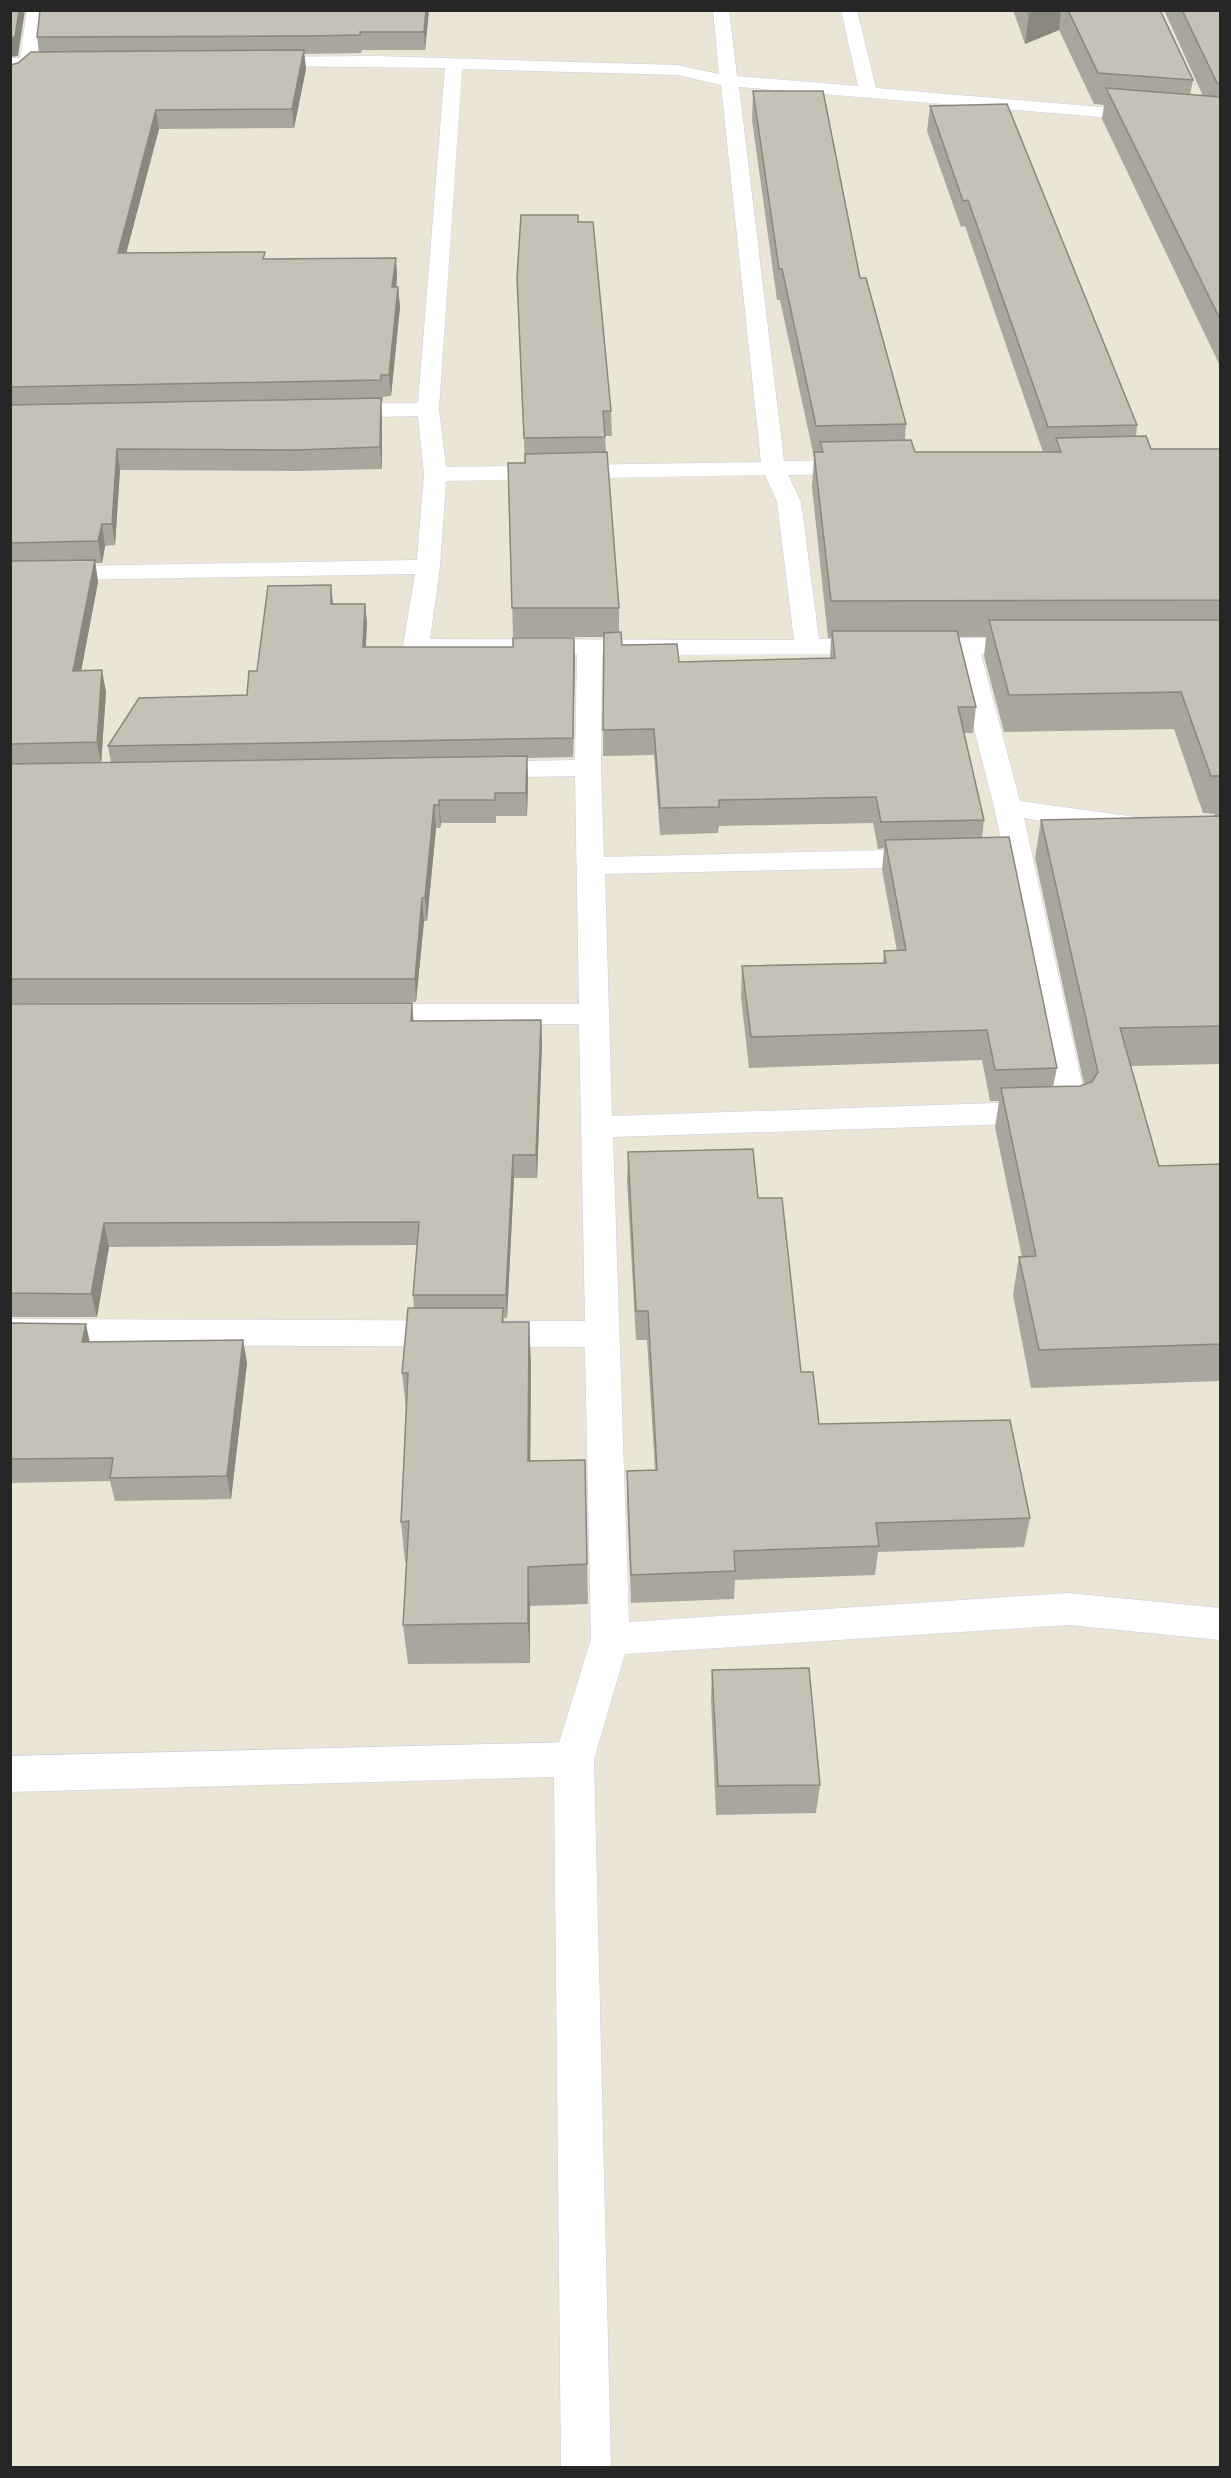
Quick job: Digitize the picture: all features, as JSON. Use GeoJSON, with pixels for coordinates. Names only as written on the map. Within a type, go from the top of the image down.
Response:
{"type":"FeatureCollection","features":[{"type":"Feature","properties":{"kind":"street"},"geometry":{"type":"LineString","coordinates":[[10,82],[19,63],[35,10]]}},
{"type":"Feature","properties":{"kind":"street"},"geometry":{"type":"LineString","coordinates":[[721,10],[773,468],[789,502],[807,647]]}},
{"type":"Feature","properties":{"kind":"street"},"geometry":{"type":"LineString","coordinates":[[849,10],[868,93]]}},
{"type":"Feature","properties":{"kind":"street"},"geometry":{"type":"LineString","coordinates":[[244,62],[376,61],[677,69],[729,81],[1212,122]]}},
{"type":"Feature","properties":{"kind":"street"},"geometry":{"type":"LineString","coordinates":[[19,63],[76,63]]}},
{"type":"Feature","properties":{"kind":"street"},"geometry":{"type":"LineString","coordinates":[[454,64],[428,410],[435,474],[428,567],[416,646],[590,648],[1059,646]]}},
{"type":"Feature","properties":{"kind":"street"},"geometry":{"type":"LineString","coordinates":[[1194,101],[1212,122]]}},
{"type":"Feature","properties":{"kind":"street"},"geometry":{"type":"LineString","coordinates":[[321,411],[428,410]]}},
{"type":"Feature","properties":{"kind":"street"},"geometry":{"type":"LineString","coordinates":[[435,474],[879,466]]}},
{"type":"Feature","properties":{"kind":"street"},"geometry":{"type":"LineString","coordinates":[[10,574],[428,567]]}},
{"type":"Feature","properties":{"kind":"street"},"geometry":{"type":"LineString","coordinates":[[597,1127],[1072,1111],[1006,856],[1008,807],[966,646]]}},
{"type":"Feature","properties":{"kind":"street"},"geometry":{"type":"LineString","coordinates":[[586,2468],[574,1759],[610,1639],[588,768],[590,648]]}},
{"type":"Feature","properties":{"kind":"street"},"geometry":{"type":"LineString","coordinates":[[458,770],[588,768]]}},
{"type":"Feature","properties":{"kind":"street"},"geometry":{"type":"LineString","coordinates":[[1008,807],[1103,822],[1150,823]]}},
{"type":"Feature","properties":{"kind":"street"},"geometry":{"type":"LineString","coordinates":[[591,866],[958,857]]}},
{"type":"Feature","properties":{"kind":"street"},"geometry":{"type":"LineString","coordinates":[[344,1014],[594,1014]]}},
{"type":"Feature","properties":{"kind":"street"},"geometry":{"type":"LineString","coordinates":[[10,1332],[603,1334]]}},
{"type":"Feature","properties":{"kind":"street"},"geometry":{"type":"LineString","coordinates":[[610,1639],[1068,1609],[1221,1624]]}},
{"type":"Feature","properties":{"kind":"street"},"geometry":{"type":"LineString","coordinates":[[10,1773],[574,1759]]}},
{"type":"Feature","properties":{"kind":"building"},"geometry":{"type":"Polygon","coordinates":[[[10,10],[19,10],[15,37],[10,38],[10,10]]]}},
{"type":"Feature","properties":{"kind":"building"},"geometry":{"type":"Polygon","coordinates":[[[40,10],[426,10],[424,32],[360,32],[360,35],[307,36],[37,37],[40,10]]]}},
{"type":"Feature","properties":{"kind":"building"},"geometry":{"type":"Polygon","coordinates":[[[1068,10],[1160,10],[1193,80],[1098,73],[1068,10]]]}},
{"type":"Feature","properties":{"kind":"building"},"geometry":{"type":"Polygon","coordinates":[[[1182,10],[1221,10],[1221,83],[1217,83],[1182,10]]]}},
{"type":"Feature","properties":{"kind":"building"},"geometry":{"type":"Polygon","coordinates":[[[304,50],[292,109],[156,110],[118,253],[265,252],[263,259],[396,258],[392,287],[398,287],[389,375],[381,375],[381,380],[10,387],[10,65],[18,63],[31,52],[304,50]]]}},
{"type":"Feature","properties":{"kind":"building"},"geometry":{"type":"Polygon","coordinates":[[[1106,88],[1221,97],[1221,321],[1106,88]]]}},
{"type":"Feature","properties":{"kind":"building"},"geometry":{"type":"Polygon","coordinates":[[[753,91],[823,91],[860,278],[866,278],[906,424],[816,426],[782,269],[779,269],[753,91]]]}},
{"type":"Feature","properties":{"kind":"building"},"geometry":{"type":"Polygon","coordinates":[[[1007,104],[1137,425],[1048,427],[968,200],[963,201],[930,106],[1007,104]]]}},
{"type":"Feature","properties":{"kind":"building"},"geometry":{"type":"Polygon","coordinates":[[[521,215],[578,215],[578,222],[593,222],[611,411],[603,411],[605,437],[524,438],[517,278],[521,215]]]}},
{"type":"Feature","properties":{"kind":"building"},"geometry":{"type":"Polygon","coordinates":[[[381,398],[380,447],[296,450],[117,449],[112,524],[102,524],[98,541],[10,543],[10,405],[381,398]]]}},
{"type":"Feature","properties":{"kind":"building"},"geometry":{"type":"Polygon","coordinates":[[[1146,436],[1151,449],[1221,449],[1221,600],[831,601],[814,452],[823,452],[820,442],[911,440],[915,452],[1061,452],[1056,438],[1146,436]]]}},
{"type":"Feature","properties":{"kind":"building"},"geometry":{"type":"Polygon","coordinates":[[[607,452],[619,608],[512,608],[508,463],[525,463],[525,454],[607,452]]]}},
{"type":"Feature","properties":{"kind":"building"},"geometry":{"type":"Polygon","coordinates":[[[95,560],[73,671],[102,670],[97,742],[10,744],[10,561],[95,560]]]}},
{"type":"Feature","properties":{"kind":"building"},"geometry":{"type":"Polygon","coordinates":[[[331,585],[331,604],[365,604],[363,647],[513,647],[513,638],[574,638],[573,738],[108,746],[139,698],[247,695],[249,671],[257,671],[268,586],[331,585]]]}},
{"type":"Feature","properties":{"kind":"building"},"geometry":{"type":"Polygon","coordinates":[[[989,620],[1221,620],[1221,776],[1211,776],[1181,692],[1009,695],[989,620]]]}},
{"type":"Feature","properties":{"kind":"building"},"geometry":{"type":"Polygon","coordinates":[[[832,631],[957,631],[976,707],[958,707],[984,820],[881,822],[876,797],[719,800],[719,807],[660,808],[654,729],[603,730],[604,633],[621,632],[622,645],[677,644],[679,662],[835,658],[832,631]]]}},
{"type":"Feature","properties":{"kind":"building"},"geometry":{"type":"Polygon","coordinates":[[[527,756],[526,793],[495,793],[495,800],[439,800],[439,805],[434,805],[425,898],[422,898],[415,979],[10,979],[10,764],[527,756]]]}},
{"type":"Feature","properties":{"kind":"building"},"geometry":{"type":"Polygon","coordinates":[[[1221,816],[1221,1026],[1120,1028],[1159,1166],[1221,1164],[1221,1344],[1039,1350],[1019,1257],[1036,1256],[1001,1088],[1080,1086],[1092,1082],[1098,1072],[1041,820],[1221,816]]]}},
{"type":"Feature","properties":{"kind":"building"},"geometry":{"type":"Polygon","coordinates":[[[1009,837],[1057,1068],[995,1070],[987,1030],[751,1037],[742,966],[886,963],[884,951],[906,950],[885,840],[1009,837]]]}},
{"type":"Feature","properties":{"kind":"building"},"geometry":{"type":"Polygon","coordinates":[[[412,1003],[411,1021],[541,1020],[536,1155],[513,1155],[506,1295],[413,1295],[419,1222],[104,1223],[91,1294],[10,1293],[10,1004],[412,1003]]]}},
{"type":"Feature","properties":{"kind":"building"},"geometry":{"type":"Polygon","coordinates":[[[753,1149],[758,1198],[782,1198],[801,1372],[813,1372],[819,1424],[1010,1420],[1030,1518],[876,1523],[879,1546],[734,1551],[735,1571],[631,1575],[627,1471],[657,1470],[648,1311],[636,1311],[628,1152],[753,1149]]]}},
{"type":"Feature","properties":{"kind":"building"},"geometry":{"type":"Polygon","coordinates":[[[408,1308],[503,1308],[502,1322],[529,1322],[528,1461],[585,1460],[587,1564],[528,1567],[528,1623],[403,1625],[409,1521],[401,1522],[408,1373],[402,1373],[408,1308]]]}},
{"type":"Feature","properties":{"kind":"building"},"geometry":{"type":"Polygon","coordinates":[[[10,1323],[86,1324],[82,1342],[243,1340],[227,1476],[110,1478],[113,1458],[10,1459],[10,1323]]]}},
{"type":"Feature","properties":{"kind":"building"},"geometry":{"type":"Polygon","coordinates":[[[809,1668],[820,1785],[718,1786],[712,1670],[809,1668]]]}}]}
